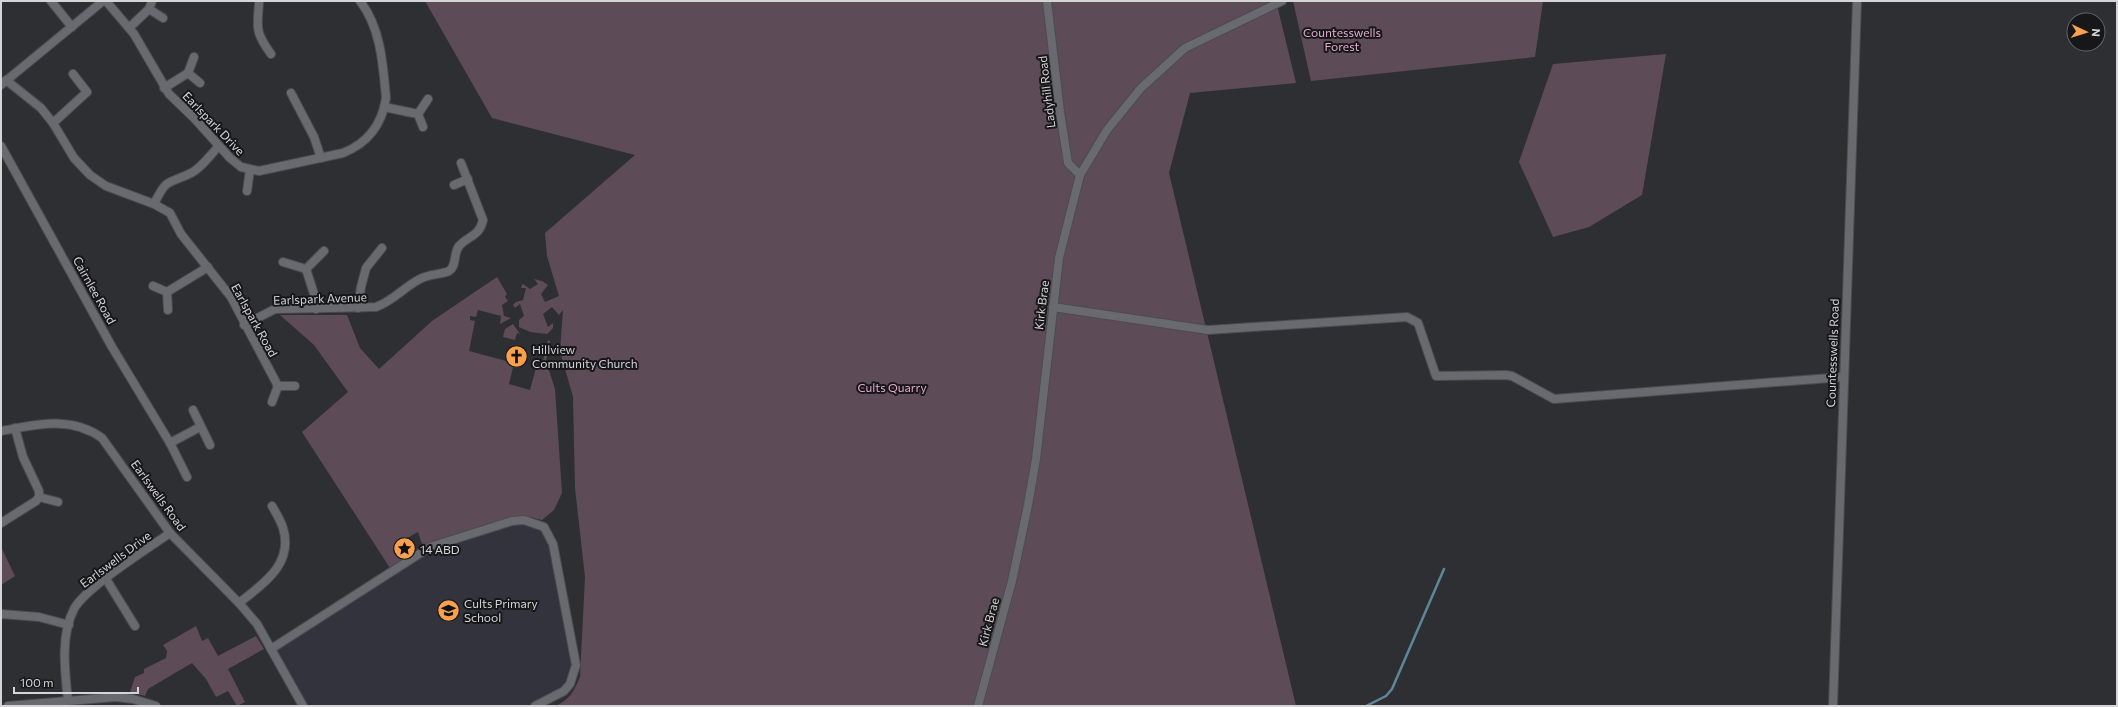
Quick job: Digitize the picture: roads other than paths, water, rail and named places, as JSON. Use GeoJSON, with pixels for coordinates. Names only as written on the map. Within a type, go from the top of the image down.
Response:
{"type":"FeatureCollection","features":[{"type":"Feature","properties":{"kind":"street"},"geometry":{"type":"LineString","coordinates":[[51,1],[72,27]]}},
{"type":"Feature","properties":{"kind":"street"},"geometry":{"type":"LineString","coordinates":[[4,83],[104,1]]}},
{"type":"Feature","properties":{"kind":"street","name":"Earlspark Drive"},"geometry":{"type":"LineString","coordinates":[[104,1],[130,27],[142,45],[164,88],[241,167],[250,170],[267,169],[322,158],[355,149],[370,137],[384,107]]}},
{"type":"Feature","properties":{"kind":"street"},"geometry":{"type":"LineString","coordinates":[[130,27],[149,9],[152,1]]}},
{"type":"Feature","properties":{"kind":"street"},"geometry":{"type":"LineString","coordinates":[[360,1],[367,10],[376,31],[385,86],[384,107],[418,114]]}},
{"type":"Feature","properties":{"kind":"street","name":"Ladyhill Road"},"geometry":{"type":"LineString","coordinates":[[1047,1],[1060,112],[1068,164],[1080,175]]}},
{"type":"Feature","properties":{"kind":"street","name":"Kirk Brae"},"geometry":{"type":"LineString","coordinates":[[978,706],[1012,581],[1028,505],[1036,459],[1059,258],[1080,175],[1107,130],[1141,88],[1185,48],[1282,1]]}},
{"type":"Feature","properties":{"kind":"street","name":"Countesswells Road"},"geometry":{"type":"LineString","coordinates":[[1833,706],[1857,1]]}},
{"type":"Feature","properties":{"kind":"street"},"geometry":{"type":"LineString","coordinates":[[260,2],[257,31],[261,40],[271,54]]}},
{"type":"Feature","properties":{"kind":"street"},"geometry":{"type":"LineString","coordinates":[[149,9],[163,18]]}},
{"type":"Feature","properties":{"kind":"street","name":"Earlspark Drive"},"geometry":{"type":"LineString","coordinates":[[164,88],[188,73],[194,57]]}},
{"type":"Feature","properties":{"kind":"street","name":"Earlspark Drive"},"geometry":{"type":"LineString","coordinates":[[188,73],[200,83]]}},
{"type":"Feature","properties":{"kind":"street"},"geometry":{"type":"LineString","coordinates":[[54,122],[87,92],[73,74]]}},
{"type":"Feature","properties":{"kind":"street","name":"Earlspark Road"},"geometry":{"type":"LineString","coordinates":[[4,83],[41,108],[54,122],[74,158],[90,175],[114,190],[154,204],[170,213],[181,234],[229,294],[244,325],[278,386]]}},
{"type":"Feature","properties":{"kind":"street"},"geometry":{"type":"LineString","coordinates":[[291,93],[314,137],[322,158]]}},
{"type":"Feature","properties":{"kind":"street"},"geometry":{"type":"LineString","coordinates":[[418,114],[428,99]]}},
{"type":"Feature","properties":{"kind":"street"},"geometry":{"type":"LineString","coordinates":[[418,114],[423,127]]}},
{"type":"Feature","properties":{"kind":"street","name":"Cairnlee Road"},"geometry":{"type":"LineString","coordinates":[[1,146],[112,347],[170,443],[187,477]]}},
{"type":"Feature","properties":{"kind":"street"},"geometry":{"type":"LineString","coordinates":[[154,204],[162,188],[168,182],[192,173],[199,168],[219,146]]}},
{"type":"Feature","properties":{"kind":"street","name":"Earlspark Avenue"},"geometry":{"type":"LineString","coordinates":[[244,325],[275,309],[376,307],[385,304],[418,279],[431,273],[448,272],[453,267],[459,247],[476,234],[481,228],[483,220],[461,163]]}},
{"type":"Feature","properties":{"kind":"street","name":"Earlspark Drive"},"geometry":{"type":"LineString","coordinates":[[247,191],[250,170]]}},
{"type":"Feature","properties":{"kind":"street"},"geometry":{"type":"LineString","coordinates":[[454,185],[468,179]]}},
{"type":"Feature","properties":{"kind":"street"},"geometry":{"type":"LineString","coordinates":[[358,308],[360,287],[366,268],[382,248]]}},
{"type":"Feature","properties":{"kind":"street"},"geometry":{"type":"LineString","coordinates":[[306,269],[324,251]]}},
{"type":"Feature","properties":{"kind":"street"},"geometry":{"type":"LineString","coordinates":[[283,262],[306,269]]}},
{"type":"Feature","properties":{"kind":"street"},"geometry":{"type":"LineString","coordinates":[[167,292],[208,267]]}},
{"type":"Feature","properties":{"kind":"street"},"geometry":{"type":"LineString","coordinates":[[306,269],[315,297],[316,309]]}},
{"type":"Feature","properties":{"kind":"street"},"geometry":{"type":"LineString","coordinates":[[153,286],[167,292]]}},
{"type":"Feature","properties":{"kind":"street"},"geometry":{"type":"LineString","coordinates":[[167,292],[168,310]]}},
{"type":"Feature","properties":{"kind":"street"},"geometry":{"type":"LineString","coordinates":[[1053,307],[1208,330],[1407,317],[1418,322],[1436,376],[1512,376],[1554,399],[1843,377]]}},
{"type":"Feature","properties":{"kind":"street"},"geometry":{"type":"LineString","coordinates":[[272,402],[278,386],[294,386]]}},
{"type":"Feature","properties":{"kind":"street"},"geometry":{"type":"LineString","coordinates":[[193,410],[210,445]]}},
{"type":"Feature","properties":{"kind":"street","name":"Earlswells Road"},"geometry":{"type":"LineString","coordinates":[[1,431],[60,422],[93,430],[102,438],[110,447],[170,533],[239,603],[257,624],[303,706]]}},
{"type":"Feature","properties":{"kind":"street"},"geometry":{"type":"LineString","coordinates":[[170,443],[200,427]]}},
{"type":"Feature","properties":{"kind":"street"},"geometry":{"type":"LineString","coordinates":[[1,523],[36,501],[39,497],[38,490],[23,457],[16,428]]}},
{"type":"Feature","properties":{"kind":"street"},"geometry":{"type":"LineString","coordinates":[[39,497],[58,502]]}},
{"type":"Feature","properties":{"kind":"street"},"geometry":{"type":"LineString","coordinates":[[239,603],[268,580],[280,564],[285,545],[285,536],[283,527],[272,506]]}},
{"type":"Feature","properties":{"kind":"street"},"geometry":{"type":"LineString","coordinates":[[271,649],[430,546],[512,521],[524,520],[535,522],[544,527],[553,544],[576,665],[570,684],[564,691],[535,706]]}},
{"type":"Feature","properties":{"kind":"street","name":"Earlswells Drive"},"geometry":{"type":"LineString","coordinates":[[68,701],[65,649],[69,625],[74,608],[91,590],[170,533]]}},
{"type":"Feature","properties":{"kind":"street"},"geometry":{"type":"LineString","coordinates":[[106,579],[135,626]]}},
{"type":"Feature","properties":{"kind":"street"},"geometry":{"type":"LineString","coordinates":[[1,614],[39,617],[69,625]]}},
{"type":"Feature","properties":{"kind":"street"},"geometry":{"type":"LineString","coordinates":[[13,706],[116,697],[132,698],[156,706]]}},
{"type":"Feature","properties":{"kind":"waterway"},"geometry":{"type":"LineString","coordinates":[[1366,706],[1386,696],[1392,689],[1444,569]]}},
{"type":"Feature","properties":{"kind":"place","name":"Hillview Community Church"},"geometry":{"type":"Point","coordinates":[516,356]}},
{"type":"Feature","properties":{"kind":"place","name":"14 ABD"},"geometry":{"type":"Point","coordinates":[405,549]}},
{"type":"Feature","properties":{"kind":"place","name":"Cults Primary School"},"geometry":{"type":"Point","coordinates":[448,610]}},
{"type":"Feature","properties":{"kind":"park label","name":"Countesswells Forest"},"geometry":{"type":"Point","coordinates":[1342,39]}},
{"type":"Feature","properties":{"kind":"park label","name":"Cults Quarry"},"geometry":{"type":"Point","coordinates":[892,387]}}]}
